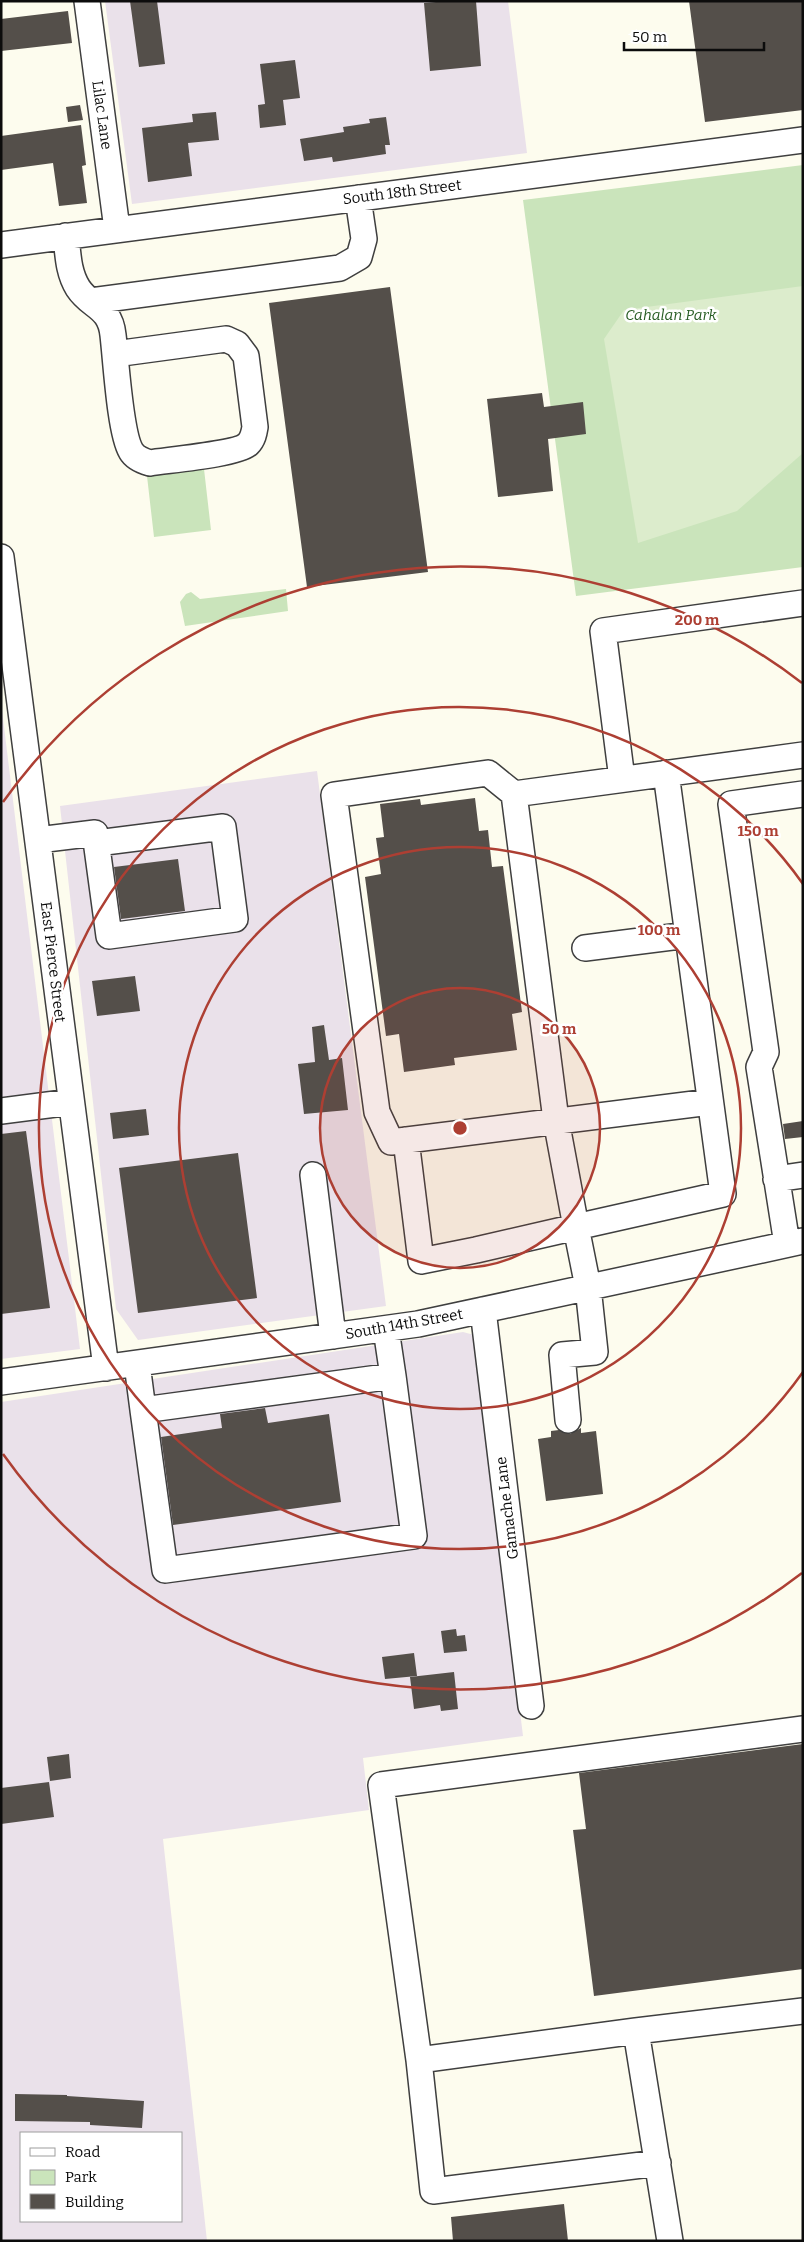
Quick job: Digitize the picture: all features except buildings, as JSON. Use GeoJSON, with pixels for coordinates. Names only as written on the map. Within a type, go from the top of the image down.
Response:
{"type":"FeatureCollection","features":[{"type":"Feature","properties":{"kind":"street","name":"Lilac Lane"},"geometry":{"type":"LineString","coordinates":[[87,1],[117,229]]}},
{"type":"Feature","properties":{"kind":"street","name":"South 18th Street"},"geometry":{"type":"LineString","coordinates":[[1,245],[803,140]]}},
{"type":"Feature","properties":{"kind":"street"},"geometry":{"type":"LineString","coordinates":[[91,301],[340,268],[360,257],[364,238],[358,198]]}},
{"type":"Feature","properties":{"kind":"street"},"geometry":{"type":"LineString","coordinates":[[66,236],[70,269],[78,288],[91,301],[104,310],[112,326],[115,354],[126,441],[132,453],[143,461],[150,463],[234,450],[247,446],[253,438],[255,427],[246,356],[237,344],[226,340],[115,354]]}},
{"type":"Feature","properties":{"kind":"street","name":"East Pierce Street"},"geometry":{"type":"LineString","coordinates":[[2,564],[106,1368]]}},
{"type":"Feature","properties":{"kind":"street"},"geometry":{"type":"LineString","coordinates":[[622,779],[602,631],[803,603]]}},
{"type":"Feature","properties":{"kind":"street"},"geometry":{"type":"LineString","coordinates":[[514,794],[803,755]]}},
{"type":"Feature","properties":{"kind":"street"},"geometry":{"type":"LineString","coordinates":[[568,1420],[562,1356],[594,1352],[588,1287],[556,1120],[514,794],[488,773],[334,795],[377,1112],[391,1142],[556,1120],[710,1102]]}},
{"type":"Feature","properties":{"kind":"street"},"geometry":{"type":"LineString","coordinates":[[406,1140],[421,1261],[723,1194],[666,773]]}},
{"type":"Feature","properties":{"kind":"street"},"geometry":{"type":"LineString","coordinates":[[795,1242],[776,1178],[759,1067],[766,1052],[731,804],[803,794]]}},
{"type":"Feature","properties":{"kind":"street"},"geometry":{"type":"LineString","coordinates":[[38,840],[96,832],[97,843],[109,936],[235,919],[223,827],[97,843]]}},
{"type":"Feature","properties":{"kind":"street"},"geometry":{"type":"LineString","coordinates":[[585,948],[688,935]]}},
{"type":"Feature","properties":{"kind":"street"},"geometry":{"type":"LineString","coordinates":[[1,1111],[71,1102]]}},
{"type":"Feature","properties":{"kind":"street"},"geometry":{"type":"LineString","coordinates":[[313,1175],[333,1336]]}},
{"type":"Feature","properties":{"kind":"street"},"geometry":{"type":"LineString","coordinates":[[776,1178],[803,1175]]}},
{"type":"Feature","properties":{"kind":"street","name":"South 14th Street"},"geometry":{"type":"LineString","coordinates":[[1,1382],[418,1324],[795,1242]]}},
{"type":"Feature","properties":{"kind":"street","name":"Gamache Lane"},"geometry":{"type":"LineString","coordinates":[[483,1310],[531,1706]]}},
{"type":"Feature","properties":{"kind":"street"},"geometry":{"type":"LineString","coordinates":[[137,1364],[165,1570],[414,1536],[386,1328]]}},
{"type":"Feature","properties":{"kind":"street"},"geometry":{"type":"LineString","coordinates":[[143,1410],[393,1376]]}},
{"type":"Feature","properties":{"kind":"street"},"geometry":{"type":"LineString","coordinates":[[658,2163],[433,2191],[419,2060],[381,1786],[803,1729]]}},
{"type":"Feature","properties":{"kind":"street"},"geometry":{"type":"LineString","coordinates":[[419,2060],[636,2030],[803,2011]]}},
{"type":"Feature","properties":{"kind":"street"},"geometry":{"type":"LineString","coordinates":[[636,2030],[670,2241]]}},
{"type":"Feature","properties":{"kind":"shaded area"},"geometry":{"type":"Polygon","coordinates":[[[105,1],[508,1],[527,153],[132,204],[105,1]]]}},
{"type":"Feature","properties":{"kind":"shaded area"},"geometry":{"type":"Polygon","coordinates":[[[1,702],[80,1349],[1,1359],[1,702]]]}},
{"type":"Feature","properties":{"kind":"shaded area"},"geometry":{"type":"Polygon","coordinates":[[[317,771],[386,1306],[138,1340],[116,1309],[60,806],[317,771]]]}},
{"type":"Feature","properties":{"kind":"shaded area"},"geometry":{"type":"Polygon","coordinates":[[[463,1332],[474,1335],[523,1736],[363,1758],[369,1810],[163,1839],[207,2241],[1,2241],[1,1402],[463,1332]]]}},
{"type":"Feature","properties":{"kind":"green space","name":"Cahalan Park"},"geometry":{"type":"Polygon","coordinates":[[[803,165],[803,567],[576,596],[523,200],[803,165]]]}},
{"type":"Feature","properties":{"kind":"green space"},"geometry":{"type":"Polygon","coordinates":[[[803,286],[803,453],[737,511],[638,543],[604,339],[624,310],[803,286]]]}},
{"type":"Feature","properties":{"kind":"green space"},"geometry":{"type":"Polygon","coordinates":[[[204,469],[211,530],[154,537],[147,476],[204,469]]]}},
{"type":"Feature","properties":{"kind":"green space"},"geometry":{"type":"Polygon","coordinates":[[[286,589],[288,611],[185,626],[180,602],[186,594],[191,592],[200,599],[286,589]]]}}]}
